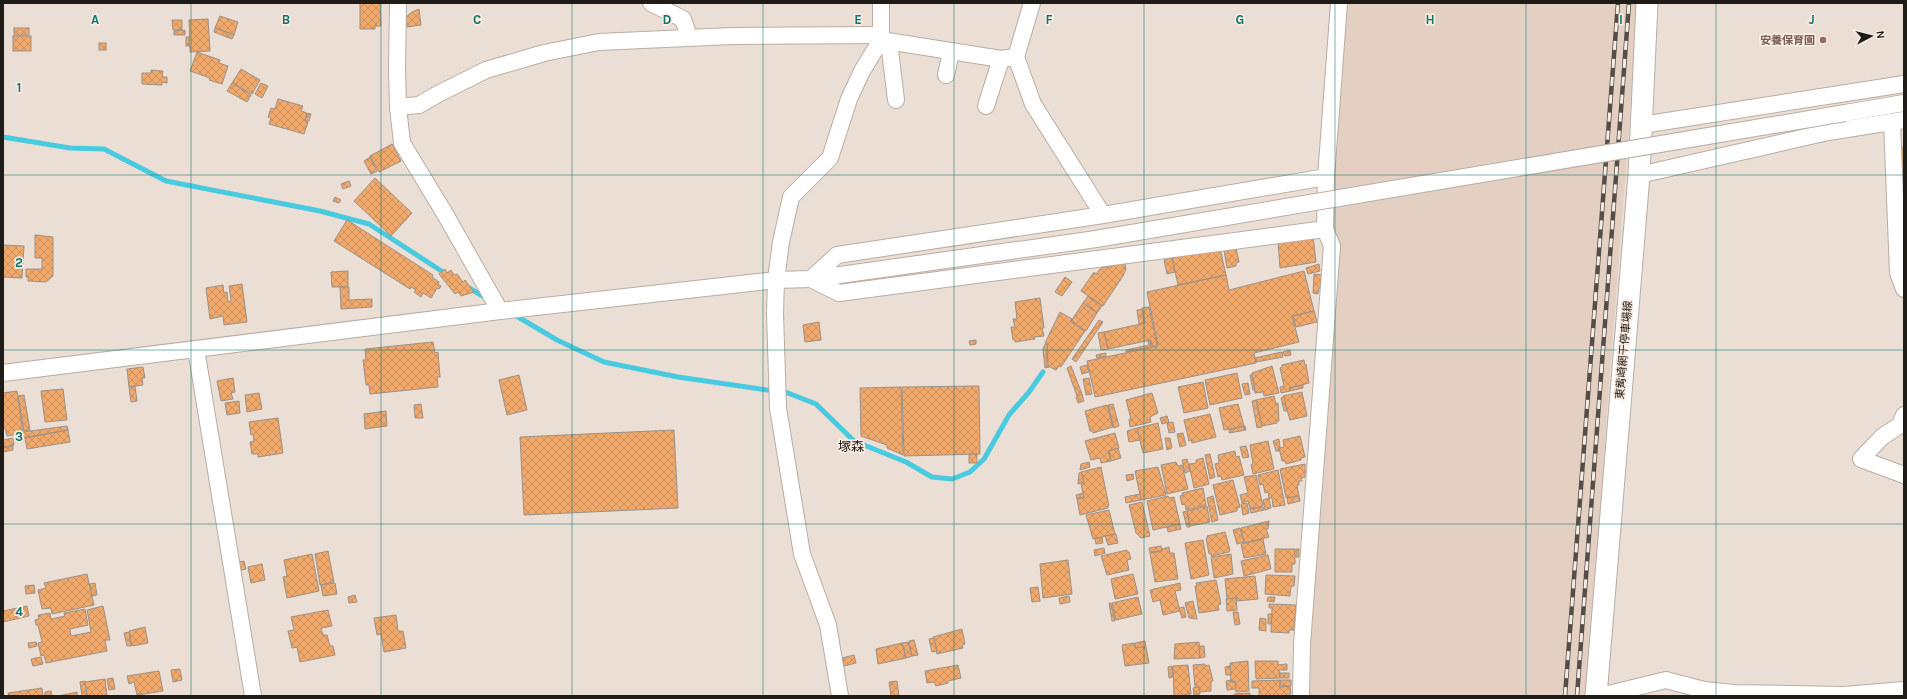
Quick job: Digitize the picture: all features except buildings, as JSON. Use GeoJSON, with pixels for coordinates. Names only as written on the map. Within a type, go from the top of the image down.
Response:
{"type":"FeatureCollection","features":[{"type":"Feature","properties":{"kind":"main road","name":"東觜崎網干停車場線"},"geometry":{"type":"LineString","coordinates":[[1596,696],[1639,175],[1646,3]]}},
{"type":"Feature","properties":{"kind":"street"},"geometry":{"type":"LineString","coordinates":[[398,3],[398,107],[402,143],[445,214],[500,311]]}},
{"type":"Feature","properties":{"kind":"street"},"geometry":{"type":"LineString","coordinates":[[651,3],[683,19],[689,37]]}},
{"type":"Feature","properties":{"kind":"street"},"geometry":{"type":"LineString","coordinates":[[881,3],[884,39],[896,100]]}},
{"type":"Feature","properties":{"kind":"street"},"geometry":{"type":"LineString","coordinates":[[986,106],[1032,3]]}},
{"type":"Feature","properties":{"kind":"street"},"geometry":{"type":"LineString","coordinates":[[1301,696],[1302,644],[1332,246],[1324,229],[1326,177],[1339,3]]}},
{"type":"Feature","properties":{"kind":"street"},"geometry":{"type":"LineString","coordinates":[[398,107],[419,105],[486,70],[544,53],[599,42],[689,37],[884,39],[952,52],[1008,58]]}},
{"type":"Feature","properties":{"kind":"street"},"geometry":{"type":"LineString","coordinates":[[840,696],[828,624],[802,554],[778,408],[775,313],[776,280],[781,242],[791,197],[830,158],[849,99],[862,71],[884,39]]}},
{"type":"Feature","properties":{"kind":"street"},"geometry":{"type":"LineString","coordinates":[[946,75],[952,52]]}},
{"type":"Feature","properties":{"kind":"street"},"geometry":{"type":"LineString","coordinates":[[1008,58],[1033,104],[1103,215]]}},
{"type":"Feature","properties":{"kind":"street"},"geometry":{"type":"LineString","coordinates":[[1642,125],[1904,84]]}},
{"type":"Feature","properties":{"kind":"street"},"geometry":{"type":"LineString","coordinates":[[3,373],[500,311],[776,280],[811,279],[1096,239],[1904,103]]}},
{"type":"Feature","properties":{"kind":"street"},"geometry":{"type":"LineString","coordinates":[[1639,175],[1828,132],[1898,121],[1898,273],[1904,289]]}},
{"type":"Feature","properties":{"kind":"street"},"geometry":{"type":"LineString","coordinates":[[811,279],[836,255],[1103,215],[1326,177]]}},
{"type":"Feature","properties":{"kind":"street"},"geometry":{"type":"LineString","coordinates":[[811,279],[839,293],[1324,229]]}},
{"type":"Feature","properties":{"kind":"street"},"geometry":{"type":"LineString","coordinates":[[196,349],[253,696]]}},
{"type":"Feature","properties":{"kind":"street"},"geometry":{"type":"LineString","coordinates":[[1904,415],[1900,425],[1882,437],[1861,459],[1904,475]]}},
{"type":"Feature","properties":{"kind":"street"},"geometry":{"type":"LineString","coordinates":[[1600,696],[1666,680],[1704,690],[1734,693],[1844,695],[1904,690]]}},
{"type":"Feature","properties":{"kind":"shaded area"},"geometry":{"type":"Polygon","coordinates":[[[1347,3],[1639,3],[1607,411],[1589,696],[1308,696],[1310,582],[1332,155],[1347,3]]]}},
{"type":"Feature","properties":{"kind":"waterway"},"geometry":{"type":"LineString","coordinates":[[3,137],[70,148],[104,149],[166,181],[320,211],[369,224],[446,274]]}},
{"type":"Feature","properties":{"kind":"waterway"},"geometry":{"type":"LineString","coordinates":[[469,288],[488,299]]}},
{"type":"Feature","properties":{"kind":"waterway"},"geometry":{"type":"LineString","coordinates":[[513,314],[557,340],[604,362],[678,377],[788,393],[816,404],[854,441],[906,462],[932,477],[952,479],[970,472],[984,459],[1009,415],[1029,392],[1043,372]]}},
{"type":"Feature","properties":{"kind":"railway"},"geometry":{"type":"LineString","coordinates":[[1565,696],[1618,3]]}},
{"type":"Feature","properties":{"kind":"railway"},"geometry":{"type":"LineString","coordinates":[[1577,696],[1629,3]]}},
{"type":"Feature","properties":{"kind":"place","name":"安養保育園"},"geometry":{"type":"Point","coordinates":[1823,40]}},
{"type":"Feature","properties":{"kind":"district","name":"塚森"},"geometry":{"type":"Point","coordinates":[851,446]}}]}
